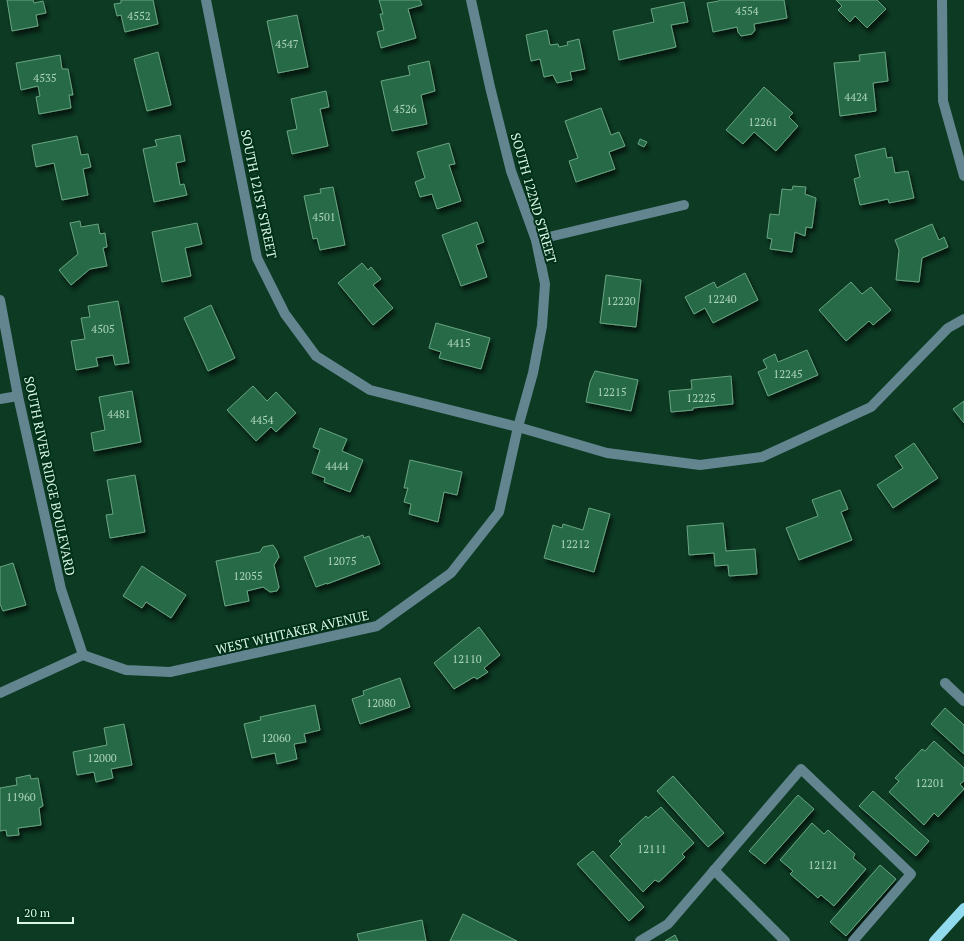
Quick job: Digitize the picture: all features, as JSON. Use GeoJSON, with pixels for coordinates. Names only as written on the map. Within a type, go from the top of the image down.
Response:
{"type":"FeatureCollection","features":[{"type":"Feature","properties":{"kind":"main road"},"geometry":{"type":"LineString","coordinates":[[934,941],[964,908]]}},
{"type":"Feature","properties":{"kind":"street","name":"SOUTH 121ST STREET"},"geometry":{"type":"LineString","coordinates":[[206,0],[258,258],[285,314],[316,356],[370,390],[518,427]]}},
{"type":"Feature","properties":{"kind":"street","name":"SOUTH 122ND STREET"},"geometry":{"type":"LineString","coordinates":[[471,0],[490,87],[511,171],[536,240],[545,284],[542,326],[533,373],[518,427]]}},
{"type":"Feature","properties":{"kind":"street"},"geometry":{"type":"LineString","coordinates":[[942,0],[943,101],[964,176]]}},
{"type":"Feature","properties":{"kind":"street"},"geometry":{"type":"LineString","coordinates":[[536,240],[684,205]]}},
{"type":"Feature","properties":{"kind":"street","name":"SOUTH RIVER RIDGE BOULEVARD"},"geometry":{"type":"LineString","coordinates":[[0,300],[18,396],[61,589],[83,655]]}},
{"type":"Feature","properties":{"kind":"street"},"geometry":{"type":"LineString","coordinates":[[518,427],[607,453],[700,465],[762,456],[871,407],[948,328],[964,319]]}},
{"type":"Feature","properties":{"kind":"street"},"geometry":{"type":"LineString","coordinates":[[0,399],[18,396]]}},
{"type":"Feature","properties":{"kind":"street","name":"WEST WHITAKER AVENUE"},"geometry":{"type":"LineString","coordinates":[[83,655],[126,670],[170,672],[377,626],[451,574],[499,512],[518,427]]}},
{"type":"Feature","properties":{"kind":"street"},"geometry":{"type":"LineString","coordinates":[[0,693],[83,655]]}},
{"type":"Feature","properties":{"kind":"street"},"geometry":{"type":"LineString","coordinates":[[946,683],[964,701]]}},
{"type":"Feature","properties":{"kind":"street"},"geometry":{"type":"LineString","coordinates":[[640,941],[668,924],[800,769],[912,874],[853,941]]}},
{"type":"Feature","properties":{"kind":"street"},"geometry":{"type":"LineString","coordinates":[[714,870],[785,941]]}},
{"type":"Feature","properties":{"kind":"building"},"geometry":{"type":"Polygon","coordinates":[[[7,0],[33,0],[34,3],[43,1],[46,13],[36,15],[38,26],[12,31],[7,0]]]}},
{"type":"Feature","properties":{"kind":"building"},"geometry":{"type":"Polygon","coordinates":[[[121,0],[153,0],[158,24],[125,32],[121,15],[117,16],[114,4],[121,3],[121,0]]]}},
{"type":"Feature","properties":{"kind":"building"},"geometry":{"type":"Polygon","coordinates":[[[379,0],[420,0],[422,5],[408,9],[416,38],[381,48],[377,32],[384,30],[380,14],[383,14],[379,0]]]}},
{"type":"Feature","properties":{"kind":"building"},"geometry":{"type":"Polygon","coordinates":[[[719,0],[784,0],[787,18],[754,24],[755,30],[752,34],[741,36],[737,27],[713,32],[707,3],[719,0]]]}},
{"type":"Feature","properties":{"kind":"building"},"geometry":{"type":"Polygon","coordinates":[[[836,0],[877,0],[886,9],[867,28],[855,16],[850,22],[838,10],[842,6],[836,0]]]}},
{"type":"Feature","properties":{"kind":"building"},"geometry":{"type":"Polygon","coordinates":[[[684,2],[688,22],[671,25],[676,47],[619,60],[613,31],[654,22],[651,9],[684,2]]]}},
{"type":"Feature","properties":{"kind":"building"},"geometry":{"type":"Polygon","coordinates":[[[297,15],[308,67],[278,73],[267,21],[297,15]]]}},
{"type":"Feature","properties":{"kind":"building"},"geometry":{"type":"Polygon","coordinates":[[[547,30],[550,45],[558,44],[559,47],[568,45],[567,42],[579,39],[585,69],[570,72],[572,80],[557,83],[553,75],[544,77],[540,59],[531,61],[526,35],[547,30]]]}},
{"type":"Feature","properties":{"kind":"building"},"geometry":{"type":"Polygon","coordinates":[[[158,52],[171,105],[147,111],[134,59],[158,52]]]}},
{"type":"Feature","properties":{"kind":"building"},"geometry":{"type":"Polygon","coordinates":[[[885,52],[888,81],[873,83],[876,111],[840,116],[834,63],[860,61],[859,55],[885,52]]]}},
{"type":"Feature","properties":{"kind":"building"},"geometry":{"type":"Polygon","coordinates":[[[60,55],[62,69],[68,69],[73,95],[69,95],[71,108],[39,114],[36,97],[40,96],[38,86],[21,90],[16,63],[60,55]]]}},
{"type":"Feature","properties":{"kind":"building"},"geometry":{"type":"Polygon","coordinates":[[[429,61],[435,91],[421,95],[427,124],[392,131],[381,81],[410,75],[408,66],[429,61]]]}},
{"type":"Feature","properties":{"kind":"building"},"geometry":{"type":"Polygon","coordinates":[[[764,87],[793,113],[789,117],[798,126],[776,151],[754,132],[743,144],[726,130],[764,87]]]}},
{"type":"Feature","properties":{"kind":"building"},"geometry":{"type":"Polygon","coordinates":[[[326,91],[329,107],[320,109],[328,146],[292,154],[287,131],[297,129],[291,99],[326,91]]]}},
{"type":"Feature","properties":{"kind":"building"},"geometry":{"type":"Polygon","coordinates":[[[601,108],[611,135],[619,132],[625,146],[609,152],[615,169],[576,182],[569,161],[578,158],[565,121],[601,108]]]}},
{"type":"Feature","properties":{"kind":"building"},"geometry":{"type":"Polygon","coordinates":[[[180,135],[185,161],[176,163],[180,185],[184,184],[187,195],[154,202],[143,149],[157,146],[155,140],[180,135]]]}},
{"type":"Feature","properties":{"kind":"building"},"geometry":{"type":"Polygon","coordinates":[[[77,136],[81,155],[88,154],[91,167],[83,169],[88,195],[62,200],[54,163],[36,167],[32,145],[77,136]]]}},
{"type":"Feature","properties":{"kind":"building"},"geometry":{"type":"Polygon","coordinates":[[[640,139],[647,142],[644,147],[638,144],[640,139]]]}},
{"type":"Feature","properties":{"kind":"building"},"geometry":{"type":"Polygon","coordinates":[[[449,143],[455,164],[449,165],[461,201],[437,209],[432,194],[420,197],[415,182],[425,178],[417,152],[449,143]]]}},
{"type":"Feature","properties":{"kind":"building"},"geometry":{"type":"Polygon","coordinates":[[[885,148],[887,158],[892,157],[895,173],[908,171],[914,198],[889,203],[888,199],[860,205],[854,179],[860,177],[855,155],[885,148]]]}},
{"type":"Feature","properties":{"kind":"building"},"geometry":{"type":"Polygon","coordinates":[[[793,186],[806,187],[805,194],[816,198],[812,228],[806,227],[805,236],[795,232],[792,252],[770,249],[772,239],[767,238],[770,214],[779,215],[782,189],[792,190],[793,186]]]}},
{"type":"Feature","properties":{"kind":"building"},"geometry":{"type":"Polygon","coordinates":[[[333,187],[345,245],[320,250],[317,238],[313,239],[304,196],[321,193],[320,189],[333,187]]]}},
{"type":"Feature","properties":{"kind":"building"},"geometry":{"type":"Polygon","coordinates":[[[80,221],[81,227],[98,224],[100,234],[105,233],[107,247],[103,248],[107,266],[90,269],[71,285],[59,270],[78,254],[70,223],[80,221]]]}},
{"type":"Feature","properties":{"kind":"building"},"geometry":{"type":"Polygon","coordinates":[[[477,222],[484,242],[476,245],[487,277],[461,286],[442,235],[477,222]]]}},
{"type":"Feature","properties":{"kind":"building"},"geometry":{"type":"Polygon","coordinates":[[[197,223],[202,244],[185,248],[191,276],[162,282],[152,232],[197,223]]]}},
{"type":"Feature","properties":{"kind":"building"},"geometry":{"type":"Polygon","coordinates":[[[932,224],[939,240],[944,237],[948,247],[922,258],[919,282],[896,280],[899,250],[895,240],[932,224]]]}},
{"type":"Feature","properties":{"kind":"building"},"geometry":{"type":"Polygon","coordinates":[[[362,263],[368,270],[371,267],[381,279],[373,285],[393,308],[373,325],[338,283],[362,263]]]}},
{"type":"Feature","properties":{"kind":"building"},"geometry":{"type":"Polygon","coordinates":[[[745,273],[758,300],[713,323],[705,308],[694,314],[685,297],[714,282],[717,288],[745,273]]]}},
{"type":"Feature","properties":{"kind":"building"},"geometry":{"type":"Polygon","coordinates":[[[606,275],[641,280],[636,327],[600,323],[606,275]]]}},
{"type":"Feature","properties":{"kind":"building"},"geometry":{"type":"Polygon","coordinates":[[[851,282],[862,294],[871,287],[891,310],[873,325],[869,321],[846,341],[819,310],[851,282]]]}},
{"type":"Feature","properties":{"kind":"building"},"geometry":{"type":"Polygon","coordinates":[[[118,301],[129,363],[115,365],[113,355],[96,358],[98,366],[76,370],[71,341],[85,339],[81,318],[90,317],[88,306],[118,301]]]}},
{"type":"Feature","properties":{"kind":"building"},"geometry":{"type":"Polygon","coordinates":[[[211,305],[235,358],[208,371],[184,318],[211,305]]]}},
{"type":"Feature","properties":{"kind":"building"},"geometry":{"type":"Polygon","coordinates":[[[436,323],[490,338],[481,369],[439,358],[441,352],[429,348],[436,323]]]}},
{"type":"Feature","properties":{"kind":"building"},"geometry":{"type":"Polygon","coordinates":[[[807,350],[818,375],[768,396],[758,372],[767,368],[763,360],[775,354],[778,362],[807,350]]]}},
{"type":"Feature","properties":{"kind":"building"},"geometry":{"type":"Polygon","coordinates":[[[595,371],[638,380],[631,411],[586,402],[590,382],[595,371]]]}},
{"type":"Feature","properties":{"kind":"building"},"geometry":{"type":"Polygon","coordinates":[[[731,376],[733,404],[671,412],[669,391],[692,389],[691,380],[731,376]]]}},
{"type":"Feature","properties":{"kind":"building"},"geometry":{"type":"Polygon","coordinates":[[[253,386],[267,401],[276,392],[296,413],[276,432],[271,427],[256,441],[227,410],[253,386]]]}},
{"type":"Feature","properties":{"kind":"building"},"geometry":{"type":"Polygon","coordinates":[[[132,391],[141,442],[94,451],[91,433],[105,430],[99,397],[132,391]]]}},
{"type":"Feature","properties":{"kind":"building"},"geometry":{"type":"Polygon","coordinates":[[[964,401],[964,423],[953,409],[964,401]]]}},
{"type":"Feature","properties":{"kind":"building"},"geometry":{"type":"Polygon","coordinates":[[[320,428],[347,439],[342,451],[363,460],[350,492],[324,482],[325,478],[312,473],[320,450],[313,447],[320,428]]]}},
{"type":"Feature","properties":{"kind":"building"},"geometry":{"type":"Polygon","coordinates":[[[914,443],[938,478],[893,508],[877,485],[903,468],[895,456],[914,443]]]}},
{"type":"Feature","properties":{"kind":"building"},"geometry":{"type":"Polygon","coordinates":[[[410,460],[462,472],[457,495],[444,492],[438,522],[409,514],[411,504],[404,502],[408,488],[404,488],[410,460]]]}},
{"type":"Feature","properties":{"kind":"building"},"geometry":{"type":"Polygon","coordinates":[[[135,475],[145,532],[110,538],[106,515],[113,514],[107,480],[135,475]]]}},
{"type":"Feature","properties":{"kind":"building"},"geometry":{"type":"Polygon","coordinates":[[[840,490],[848,509],[841,512],[852,540],[799,560],[786,528],[818,516],[812,500],[840,490]]]}},
{"type":"Feature","properties":{"kind":"building"},"geometry":{"type":"Polygon","coordinates":[[[589,508],[610,514],[594,572],[544,558],[553,525],[562,528],[563,524],[583,530],[589,508]]]}},
{"type":"Feature","properties":{"kind":"building"},"geometry":{"type":"Polygon","coordinates":[[[723,523],[726,551],[755,549],[757,574],[729,576],[728,565],[715,566],[714,553],[689,555],[687,526],[723,523]]]}},
{"type":"Feature","properties":{"kind":"building"},"geometry":{"type":"Polygon","coordinates":[[[363,535],[364,538],[369,536],[380,564],[316,587],[304,557],[363,535]]]}},
{"type":"Feature","properties":{"kind":"building"},"geometry":{"type":"Polygon","coordinates":[[[273,545],[279,557],[274,565],[279,587],[277,591],[270,592],[263,587],[247,591],[249,601],[225,606],[216,561],[260,552],[263,547],[273,545]]]}},
{"type":"Feature","properties":{"kind":"building"},"geometry":{"type":"Polygon","coordinates":[[[13,563],[26,605],[3,611],[0,604],[0,567],[13,563]]]}},
{"type":"Feature","properties":{"kind":"building"},"geometry":{"type":"Polygon","coordinates":[[[142,566],[186,595],[171,618],[146,602],[142,608],[123,596],[142,566]]]}},
{"type":"Feature","properties":{"kind":"building"},"geometry":{"type":"Polygon","coordinates":[[[479,627],[500,655],[484,668],[488,672],[477,679],[474,677],[454,689],[434,663],[479,627]]]}},
{"type":"Feature","properties":{"kind":"building"},"geometry":{"type":"Polygon","coordinates":[[[400,678],[410,707],[360,724],[352,699],[364,695],[363,691],[400,678]]]}},
{"type":"Feature","properties":{"kind":"building"},"geometry":{"type":"Polygon","coordinates":[[[315,705],[320,730],[304,734],[306,742],[294,744],[297,759],[277,764],[275,753],[252,758],[244,724],[261,720],[260,717],[315,705]]]}},
{"type":"Feature","properties":{"kind":"building"},"geometry":{"type":"Polygon","coordinates":[[[945,708],[964,725],[964,754],[931,724],[945,708]]]}},
{"type":"Feature","properties":{"kind":"building"},"geometry":{"type":"Polygon","coordinates":[[[124,724],[132,765],[111,769],[113,778],[96,782],[94,772],[77,775],[73,752],[107,745],[104,728],[124,724]]]}},
{"type":"Feature","properties":{"kind":"building"},"geometry":{"type":"Polygon","coordinates":[[[934,741],[964,768],[964,781],[960,784],[964,789],[938,817],[934,813],[924,825],[889,792],[899,781],[895,778],[922,749],[925,751],[934,741]]]}},
{"type":"Feature","properties":{"kind":"building"},"geometry":{"type":"Polygon","coordinates":[[[30,775],[31,779],[38,778],[43,806],[39,808],[41,825],[18,828],[19,835],[7,836],[6,830],[0,831],[0,788],[17,785],[16,778],[30,775]]]}},
{"type":"Feature","properties":{"kind":"building"},"geometry":{"type":"Polygon","coordinates":[[[673,776],[724,833],[708,847],[657,791],[673,776]]]}},
{"type":"Feature","properties":{"kind":"building"},"geometry":{"type":"Polygon","coordinates":[[[873,791],[929,841],[916,856],[859,806],[873,791]]]}},
{"type":"Feature","properties":{"kind":"building"},"geometry":{"type":"Polygon","coordinates":[[[798,795],[814,809],[765,864],[749,851],[798,795]]]}},
{"type":"Feature","properties":{"kind":"building"},"geometry":{"type":"Polygon","coordinates":[[[661,807],[694,843],[682,854],[685,857],[659,882],[655,880],[643,892],[610,856],[622,844],[619,841],[646,816],[648,818],[661,807]]]}},
{"type":"Feature","properties":{"kind":"building"},"geometry":{"type":"Polygon","coordinates":[[[812,823],[824,834],[828,830],[855,854],[853,858],[866,869],[834,906],[821,895],[818,898],[790,874],[793,871],[780,860],[812,823]]]}},
{"type":"Feature","properties":{"kind":"building"},"geometry":{"type":"Polygon","coordinates":[[[593,851],[644,907],[629,921],[577,864],[593,851]]]}},
{"type":"Feature","properties":{"kind":"building"},"geometry":{"type":"Polygon","coordinates":[[[880,865],[896,879],[846,936],[830,922],[880,865]]]}},
{"type":"Feature","properties":{"kind":"building"},"geometry":{"type":"Polygon","coordinates":[[[463,914],[517,941],[450,941],[463,914]]]}},
{"type":"Feature","properties":{"kind":"building"},"geometry":{"type":"Polygon","coordinates":[[[422,920],[426,941],[359,941],[357,934],[422,920]]]}},
{"type":"Feature","properties":{"kind":"building"},"geometry":{"type":"Polygon","coordinates":[[[675,935],[678,941],[665,941],[675,935]]]}}]}
